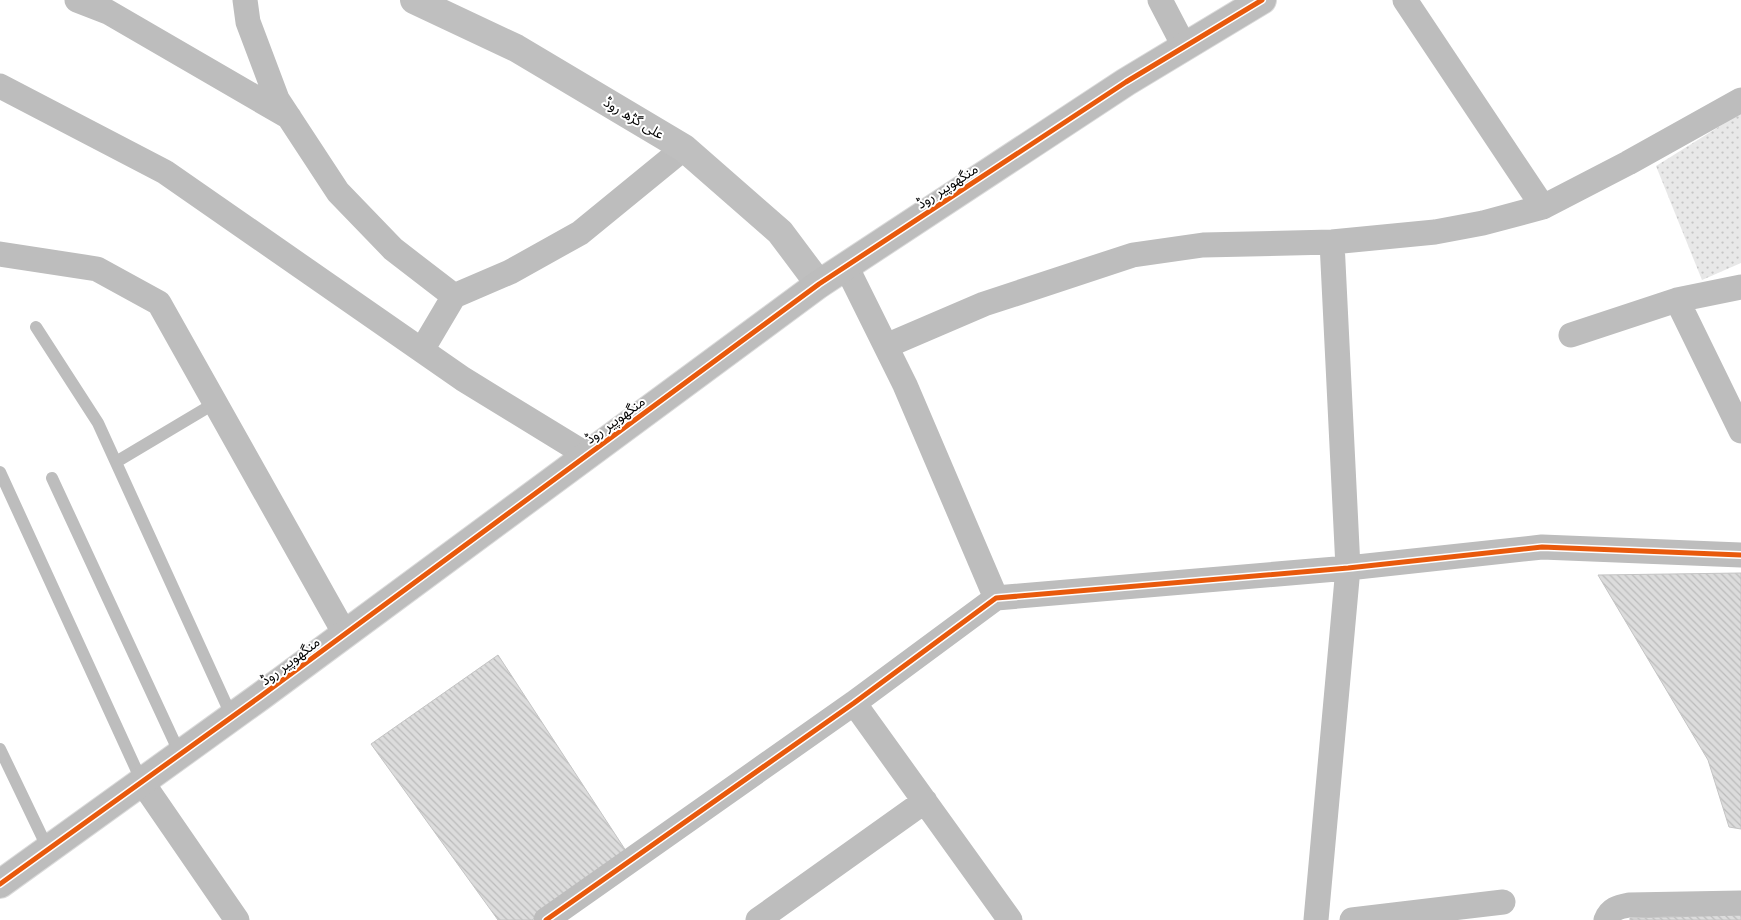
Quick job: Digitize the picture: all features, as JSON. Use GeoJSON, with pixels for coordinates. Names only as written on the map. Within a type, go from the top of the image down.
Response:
{"type":"FeatureCollection","features":[{"type":"Feature","properties":{"kind":"main road","name":"علی گڑھ روڈ"},"geometry":{"type":"LineString","coordinates":[[414,0],[516,48],[684,148],[780,232],[819,284]]}},
{"type":"Feature","properties":{"kind":"main road","name":"منگھوپیر روڈ"},"geometry":{"type":"LineString","coordinates":[[0,884],[232,717],[819,284],[1126,82],[1262,0]]}},
{"type":"Feature","properties":{"kind":"street"},"geometry":{"type":"LineString","coordinates":[[77,0],[108,12],[291,118]]}},
{"type":"Feature","properties":{"kind":"street"},"geometry":{"type":"LineString","coordinates":[[245,0],[248,22],[274,91],[338,192],[393,248],[454,296]]}},
{"type":"Feature","properties":{"kind":"street"},"geometry":{"type":"LineString","coordinates":[[1160,0],[1184,46]]}},
{"type":"Feature","properties":{"kind":"street"},"geometry":{"type":"LineString","coordinates":[[1405,0],[1543,207]]}},
{"type":"Feature","properties":{"kind":"street"},"geometry":{"type":"LineString","coordinates":[[0,86],[165,172],[463,379],[587,455]]}},
{"type":"Feature","properties":{"kind":"street"},"geometry":{"type":"LineString","coordinates":[[886,346],[984,304],[1133,255],[1203,245],[1332,242],[1435,232],[1483,223],[1543,207],[1628,163],[1741,100]]}},
{"type":"Feature","properties":{"kind":"street"},"geometry":{"type":"LineString","coordinates":[[422,350],[454,296],[510,272],[580,232],[684,148]]}},
{"type":"Feature","properties":{"kind":"street"},"geometry":{"type":"LineString","coordinates":[[1316,920],[1348,568],[1332,242]]}},
{"type":"Feature","properties":{"kind":"street"},"geometry":{"type":"LineString","coordinates":[[0,254],[97,269],[159,303],[345,634]]}},
{"type":"Feature","properties":{"kind":"street"},"geometry":{"type":"LineString","coordinates":[[846,266],[905,385],[996,598]]}},
{"type":"Feature","properties":{"kind":"street"},"geometry":{"type":"LineString","coordinates":[[1571,335],[1677,300],[1741,287]]}},
{"type":"Feature","properties":{"kind":"street"},"geometry":{"type":"LineString","coordinates":[[1677,300],[1741,432]]}},
{"type":"Feature","properties":{"kind":"street"},"geometry":{"type":"LineString","coordinates":[[546,920],[854,703],[996,598],[1348,568],[1542,547],[1741,555]]}},
{"type":"Feature","properties":{"kind":"street"},"geometry":{"type":"LineString","coordinates":[[854,703],[925,802],[999,916]]}},
{"type":"Feature","properties":{"kind":"street"},"geometry":{"type":"LineString","coordinates":[[142,782],[237,920]]}},
{"type":"Feature","properties":{"kind":"street"},"geometry":{"type":"LineString","coordinates":[[758,920],[925,802]]}},
{"type":"Feature","properties":{"kind":"street"},"geometry":{"type":"LineString","coordinates":[[1352,920],[1503,902]]}},
{"type":"Feature","properties":{"kind":"street"},"geometry":{"type":"LineString","coordinates":[[1606,920],[1609,913],[1616,907],[1629,905],[1741,903]]}},
{"type":"Feature","properties":{"kind":"lane"},"geometry":{"type":"LineString","coordinates":[[36,327],[98,423],[232,717]]}},
{"type":"Feature","properties":{"kind":"lane"},"geometry":{"type":"LineString","coordinates":[[116,462],[215,403]]}},
{"type":"Feature","properties":{"kind":"lane"},"geometry":{"type":"LineString","coordinates":[[0,472],[142,782]]}},
{"type":"Feature","properties":{"kind":"lane"},"geometry":{"type":"LineString","coordinates":[[52,478],[180,754]]}},
{"type":"Feature","properties":{"kind":"lane"},"geometry":{"type":"LineString","coordinates":[[0,749],[48,850]]}},
{"type":"Feature","properties":{"kind":"shaded area"},"geometry":{"type":"Polygon","coordinates":[[[1741,113],[1741,263],[1702,280],[1656,166],[1741,113]]]}},
{"type":"Feature","properties":{"kind":"building"},"geometry":{"type":"Polygon","coordinates":[[[1741,573],[1741,829],[1729,827],[1708,760],[1598,575],[1741,573]]]}},
{"type":"Feature","properties":{"kind":"building"},"geometry":{"type":"Polygon","coordinates":[[[498,655],[628,854],[532,920],[498,920],[371,744],[498,655]]]}},
{"type":"Feature","properties":{"kind":"building"},"geometry":{"type":"Polygon","coordinates":[[[1741,915],[1741,920],[1630,920],[1630,918],[1741,915]]]}},
{"type":"Feature","properties":{"kind":"cycle path"},"geometry":{"type":"LineString","coordinates":[[0,884],[261,696],[819,284],[1126,82],[1262,0]]}},
{"type":"Feature","properties":{"kind":"cycle path"},"geometry":{"type":"LineString","coordinates":[[546,920],[854,703],[996,598],[1348,568],[1542,547],[1741,555]]}}]}
